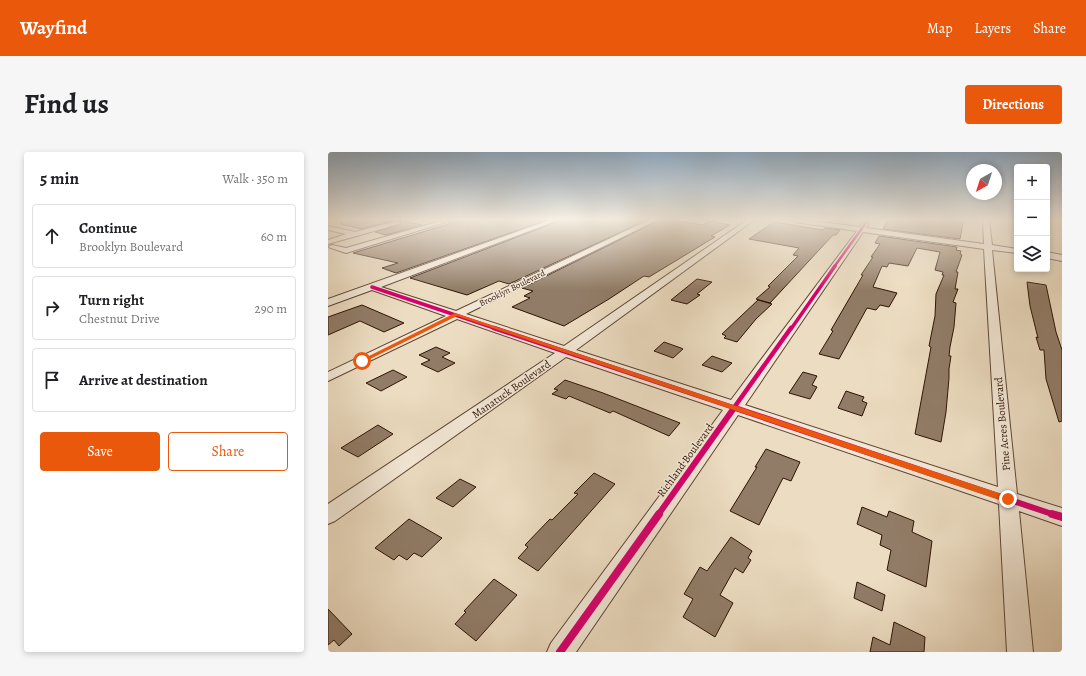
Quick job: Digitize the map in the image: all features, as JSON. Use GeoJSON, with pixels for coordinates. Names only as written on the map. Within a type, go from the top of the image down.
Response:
{"type":"FeatureCollection","features":[{"type":"Feature","properties":{"kind":"street"},"geometry":{"type":"LineString","coordinates":[[329,246],[339,243]]}},
{"type":"Feature","properties":{"kind":"street"},"geometry":{"type":"LineString","coordinates":[[329,246],[346,251],[371,243]]}},
{"type":"Feature","properties":{"kind":"street"},"geometry":{"type":"LineString","coordinates":[[328,303],[491,243]]}},
{"type":"Feature","properties":{"kind":"street","name":"Brooklyn Boulevard"},"geometry":{"type":"LineString","coordinates":[[328,377],[604,243]]}},
{"type":"Feature","properties":{"kind":"street","name":"Manatuck Boulevard"},"geometry":{"type":"LineString","coordinates":[[328,516],[718,243]]}},
{"type":"Feature","properties":{"kind":"street","name":"Richland Boulevard"},"geometry":{"type":"LineString","coordinates":[[560,652],[735,408],[850,243]]}},
{"type":"Feature","properties":{"kind":"street"},"geometry":{"type":"LineString","coordinates":[[967,243],[1014,251]]}},
{"type":"Feature","properties":{"kind":"street","name":"Pine Acres Boulevard"},"geometry":{"type":"LineString","coordinates":[[987,243],[1020,652]]}},
{"type":"Feature","properties":{"kind":"street"},"geometry":{"type":"LineString","coordinates":[[1050,256],[1062,258]]}},
{"type":"Feature","properties":{"kind":"street"},"geometry":{"type":"LineString","coordinates":[[372,287],[1062,517]]}},
{"type":"Feature","properties":{"kind":"building"},"geometry":{"type":"Polygon","coordinates":[[[385,243],[481,243],[396,273],[382,268],[398,263],[353,253],[385,243]]]}},
{"type":"Feature","properties":{"kind":"building"},"geometry":{"type":"Polygon","coordinates":[[[501,243],[597,243],[509,284],[499,281],[467,295],[410,278],[501,243]]]}},
{"type":"Feature","properties":{"kind":"building"},"geometry":{"type":"Polygon","coordinates":[[[613,243],[705,243],[649,277],[644,276],[564,326],[512,307],[530,298],[524,296],[533,291],[522,288],[613,243]]]}},
{"type":"Feature","properties":{"kind":"building"},"geometry":{"type":"Polygon","coordinates":[[[773,243],[825,243],[770,303],[756,299],[770,287],[768,286],[798,256],[793,255],[799,248],[773,243]]]}},
{"type":"Feature","properties":{"kind":"building"},"geometry":{"type":"Polygon","coordinates":[[[877,243],[931,243],[957,247],[956,250],[961,251],[960,254],[962,255],[956,272],[958,272],[955,289],[958,289],[953,302],[956,303],[954,327],[950,347],[949,356],[951,356],[946,412],[941,442],[915,434],[931,347],[929,346],[935,316],[936,294],[944,275],[942,275],[943,272],[935,270],[940,252],[917,248],[908,266],[889,263],[887,267],[882,266],[873,287],[897,293],[889,307],[880,305],[876,310],[867,308],[839,359],[819,354],[863,275],[861,275],[880,244],[877,243]]]}},
{"type":"Feature","properties":{"kind":"building"},"geometry":{"type":"Polygon","coordinates":[[[697,279],[712,282],[697,294],[700,295],[687,304],[671,300],[697,279]]]}},
{"type":"Feature","properties":{"kind":"building"},"geometry":{"type":"Polygon","coordinates":[[[1027,282],[1046,285],[1056,332],[1062,350],[1062,421],[1059,422],[1046,379],[1044,350],[1040,350],[1036,337],[1038,338],[1030,306],[1027,282]]]}},
{"type":"Feature","properties":{"kind":"building"},"geometry":{"type":"Polygon","coordinates":[[[758,300],[772,304],[756,319],[737,342],[724,338],[726,336],[722,334],[758,300]]]}},
{"type":"Feature","properties":{"kind":"building"},"geometry":{"type":"Polygon","coordinates":[[[362,305],[404,323],[384,332],[360,321],[328,335],[328,317],[362,305]]]}},
{"type":"Feature","properties":{"kind":"building"},"geometry":{"type":"Polygon","coordinates":[[[664,342],[683,349],[673,358],[654,351],[664,342]]]}},
{"type":"Feature","properties":{"kind":"building"},"geometry":{"type":"Polygon","coordinates":[[[436,347],[450,353],[442,357],[455,363],[438,372],[421,364],[430,360],[419,355],[436,347]]]}},
{"type":"Feature","properties":{"kind":"building"},"geometry":{"type":"Polygon","coordinates":[[[712,356],[732,363],[722,372],[702,365],[712,356]]]}},
{"type":"Feature","properties":{"kind":"building"},"geometry":{"type":"Polygon","coordinates":[[[393,370],[407,377],[381,391],[366,383],[393,370]]]}},
{"type":"Feature","properties":{"kind":"building"},"geometry":{"type":"Polygon","coordinates":[[[803,372],[817,376],[812,385],[817,387],[810,399],[789,393],[803,372]]]}},
{"type":"Feature","properties":{"kind":"building"},"geometry":{"type":"Polygon","coordinates":[[[565,380],[680,423],[669,436],[613,411],[610,413],[569,396],[566,399],[552,394],[558,390],[554,389],[565,380]]]}},
{"type":"Feature","properties":{"kind":"building"},"geometry":{"type":"Polygon","coordinates":[[[846,391],[864,397],[862,401],[867,403],[862,416],[838,408],[846,391]]]}},
{"type":"Feature","properties":{"kind":"building"},"geometry":{"type":"Polygon","coordinates":[[[378,425],[393,434],[358,457],[341,448],[378,425]]]}},
{"type":"Feature","properties":{"kind":"building"},"geometry":{"type":"Polygon","coordinates":[[[766,449],[800,462],[791,481],[783,478],[759,525],[730,511],[757,467],[755,467],[766,449]]]}},
{"type":"Feature","properties":{"kind":"building"},"geometry":{"type":"Polygon","coordinates":[[[594,473],[615,484],[538,571],[518,558],[528,547],[525,545],[550,519],[552,520],[578,494],[574,493],[594,473]]]}},
{"type":"Feature","properties":{"kind":"building"},"geometry":{"type":"Polygon","coordinates":[[[460,479],[476,487],[453,507],[436,498],[460,479]]]}},
{"type":"Feature","properties":{"kind":"building"},"geometry":{"type":"Polygon","coordinates":[[[862,507],[887,517],[889,511],[914,521],[912,532],[932,541],[926,587],[887,570],[891,550],[880,545],[882,535],[857,524],[862,507]]]}},
{"type":"Feature","properties":{"kind":"building"},"geometry":{"type":"Polygon","coordinates":[[[409,519],[442,538],[422,557],[414,553],[407,560],[399,555],[394,560],[375,548],[409,519]]]}},
{"type":"Feature","properties":{"kind":"building"},"geometry":{"type":"Polygon","coordinates":[[[731,537],[752,551],[748,558],[751,560],[743,573],[735,568],[720,595],[733,603],[715,637],[683,617],[693,599],[684,594],[700,567],[707,571],[731,537]]]}},
{"type":"Feature","properties":{"kind":"building"},"geometry":{"type":"Polygon","coordinates":[[[494,579],[517,595],[476,641],[455,624],[466,612],[464,611],[494,579]]]}},
{"type":"Feature","properties":{"kind":"building"},"geometry":{"type":"Polygon","coordinates":[[[857,582],[885,595],[882,611],[854,598],[857,582]]]}},
{"type":"Feature","properties":{"kind":"building"},"geometry":{"type":"Polygon","coordinates":[[[328,609],[352,634],[339,646],[334,640],[328,645],[328,609]]]}},
{"type":"Feature","properties":{"kind":"building"},"geometry":{"type":"Polygon","coordinates":[[[894,622],[925,637],[924,652],[870,652],[873,637],[890,645],[894,622]]]}},
{"type":"Feature","properties":{"kind":"cycle path"},"geometry":{"type":"LineString","coordinates":[[560,652],[851,243]]}},
{"type":"Feature","properties":{"kind":"cycle path"},"geometry":{"type":"LineString","coordinates":[[372,287],[1062,517]]}},
{"type":"Feature","properties":{"kind":"route"},"geometry":{"type":"LineString","coordinates":[[362,361],[456,314],[1008,499]]}}]}
